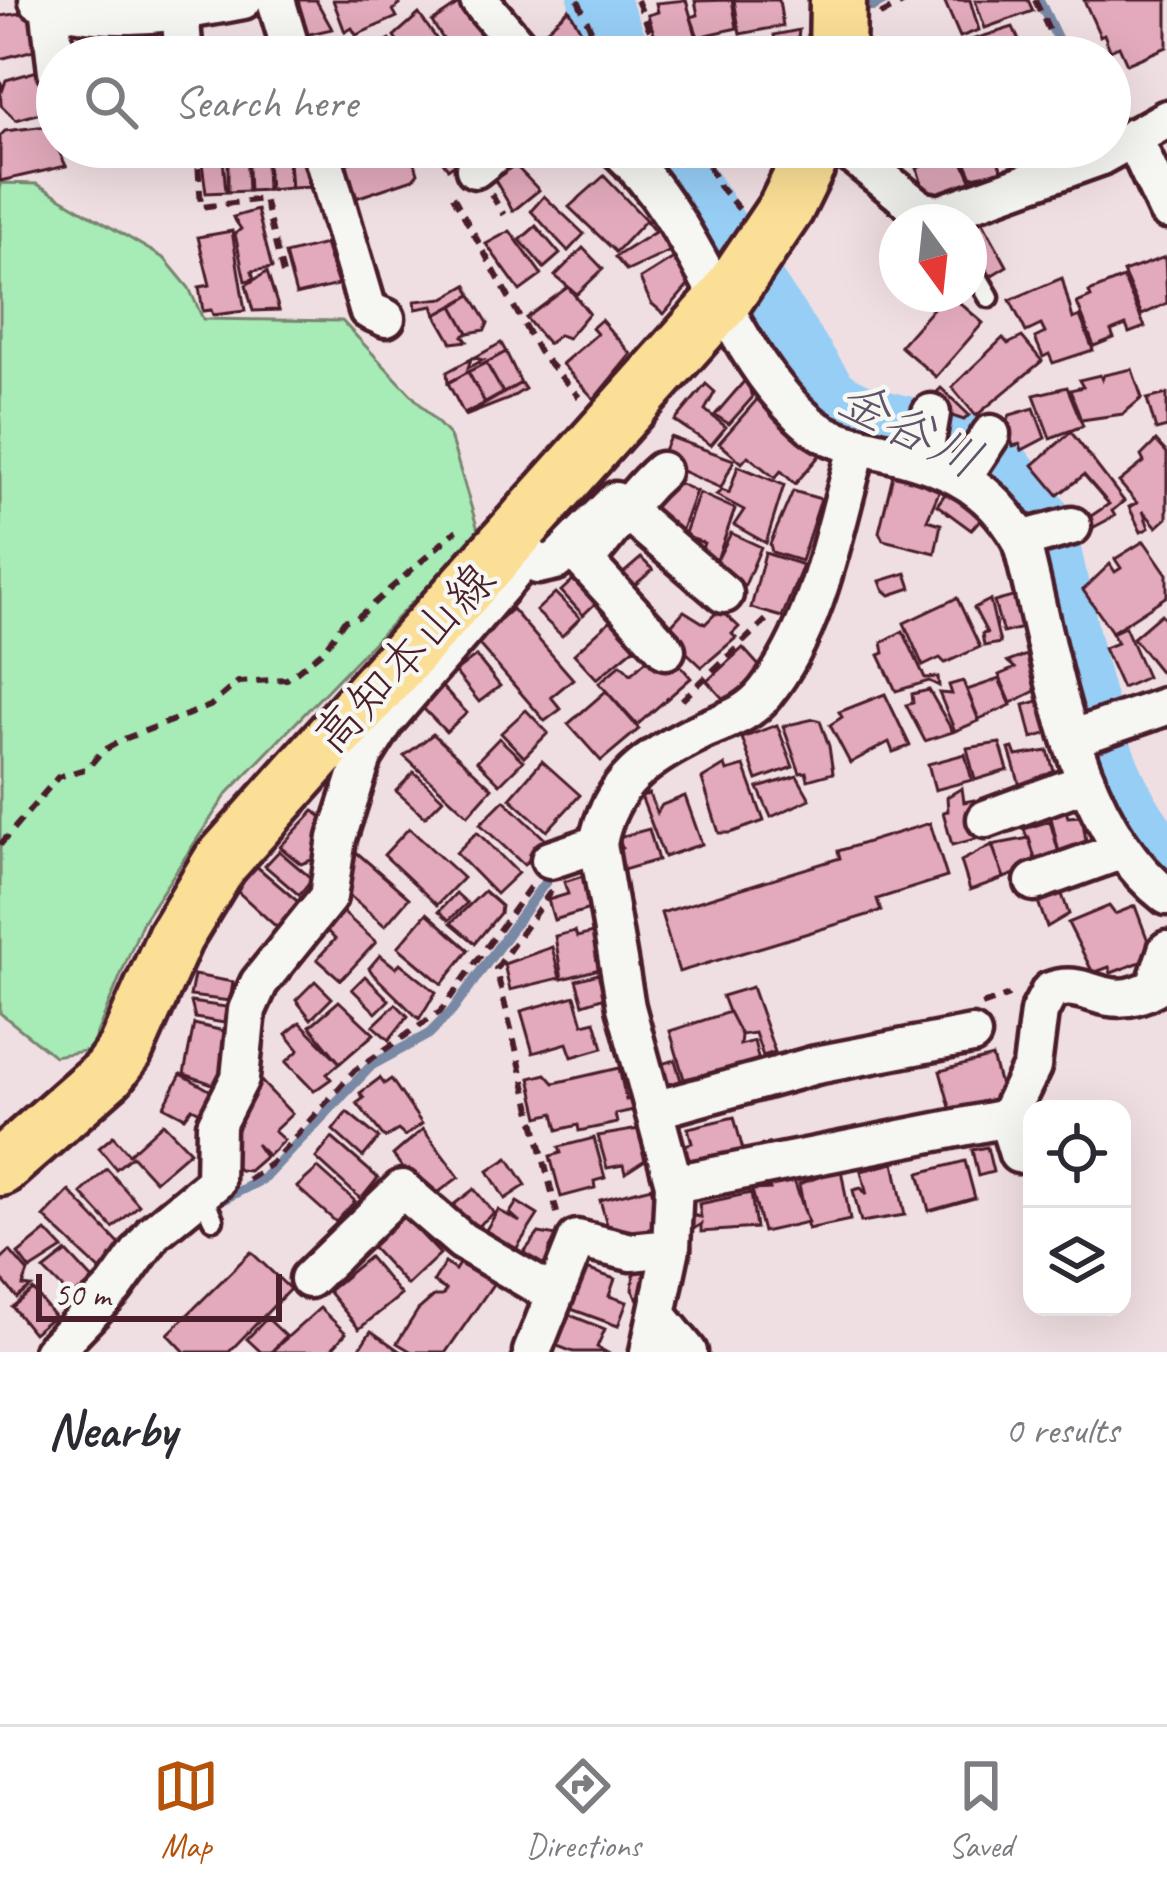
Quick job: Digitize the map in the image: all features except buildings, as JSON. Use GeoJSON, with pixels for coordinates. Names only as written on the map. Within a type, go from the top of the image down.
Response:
{"type":"FeatureCollection","features":[{"type":"Feature","properties":{"kind":"main road","name":"高知本山線"},"geometry":{"type":"LineString","coordinates":[[0,1168],[108,1073],[125,1050],[176,937],[240,838],[503,539],[613,427],[740,265],[802,168]]}},
{"type":"Feature","properties":{"kind":"street"},"geometry":{"type":"LineString","coordinates":[[50,36],[43,2],[88,13],[179,9],[243,0]]}},
{"type":"Feature","properties":{"kind":"street"},"geometry":{"type":"LineString","coordinates":[[276,0],[287,36]]}},
{"type":"Feature","properties":{"kind":"street"},"geometry":{"type":"LineString","coordinates":[[479,0],[509,36]]}},
{"type":"Feature","properties":{"kind":"street"},"geometry":{"type":"LineString","coordinates":[[179,9],[182,36]]}},
{"type":"Feature","properties":{"kind":"street"},"geometry":{"type":"LineString","coordinates":[[1135,133],[1167,210]]}},
{"type":"Feature","properties":{"kind":"street"},"geometry":{"type":"LineString","coordinates":[[326,168],[368,310],[386,318]]}},
{"type":"Feature","properties":{"kind":"street"},"geometry":{"type":"LineString","coordinates":[[639,168],[740,265],[745,338],[809,424],[857,446],[924,455],[967,471],[1025,539],[1098,817],[1120,851],[1167,896]]}},
{"type":"Feature","properties":{"kind":"street"},"geometry":{"type":"LineString","coordinates":[[869,168],[914,204]]}},
{"type":"Feature","properties":{"kind":"street"},"geometry":{"type":"LineString","coordinates":[[979,204],[1071,168]]}},
{"type":"Feature","properties":{"kind":"street"},"geometry":{"type":"LineString","coordinates":[[924,455],[931,413]]}},
{"type":"Feature","properties":{"kind":"street"},"geometry":{"type":"LineString","coordinates":[[967,471],[992,434]]}},
{"type":"Feature","properties":{"kind":"street"},"geometry":{"type":"LineString","coordinates":[[688,1352],[654,1335],[671,1248],[674,1184],[626,1006],[575,852],[626,778],[671,747],[746,712],[778,676],[783,623],[836,533],[857,446]]}},
{"type":"Feature","properties":{"kind":"street"},"geometry":{"type":"LineString","coordinates":[[661,471],[623,508],[619,525],[584,561],[666,650]]}},
{"type":"Feature","properties":{"kind":"street"},"geometry":{"type":"LineString","coordinates":[[52,1352],[114,1288],[154,1232],[181,1206],[208,1200],[218,1173],[216,1125],[240,1078],[247,1010],[259,983],[328,897],[337,838],[363,758],[503,539],[538,566],[556,561],[615,501],[724,594]]}},
{"type":"Feature","properties":{"kind":"street"},"geometry":{"type":"LineString","coordinates":[[1025,539],[1072,526]]}},
{"type":"Feature","properties":{"kind":"street"},"geometry":{"type":"LineString","coordinates":[[1078,736],[1167,706]]}},
{"type":"Feature","properties":{"kind":"street"},"geometry":{"type":"LineString","coordinates":[[986,819],[1086,782]]}},
{"type":"Feature","properties":{"kind":"street"},"geometry":{"type":"LineString","coordinates":[[1034,882],[1120,851]]}},
{"type":"Feature","properties":{"kind":"street"},"geometry":{"type":"LineString","coordinates":[[1018,1154],[1007,1118],[1032,1067],[1039,1012],[1050,991],[1068,987],[1117,1001],[1135,998],[1155,987],[1167,950]]}},
{"type":"Feature","properties":{"kind":"street"},"geometry":{"type":"LineString","coordinates":[[654,1110],[816,1065],[972,1035]]}},
{"type":"Feature","properties":{"kind":"street"},"geometry":{"type":"LineString","coordinates":[[674,1184],[1007,1118]]}},
{"type":"Feature","properties":{"kind":"street"},"geometry":{"type":"LineString","coordinates":[[309,1279],[402,1189],[462,1241],[554,1295]]}},
{"type":"Feature","properties":{"kind":"street"},"geometry":{"type":"LineString","coordinates":[[532,1352],[577,1239],[632,1252],[671,1248]]}},
{"type":"Feature","properties":{"kind":"path"},"geometry":{"type":"LineString","coordinates":[[578,0],[594,36]]}},
{"type":"Feature","properties":{"kind":"path"},"geometry":{"type":"LineString","coordinates":[[638,0],[653,36]]}},
{"type":"Feature","properties":{"kind":"path"},"geometry":{"type":"LineString","coordinates":[[847,25],[908,0]]}},
{"type":"Feature","properties":{"kind":"path"},"geometry":{"type":"LineString","coordinates":[[1035,0],[1051,36]]}},
{"type":"Feature","properties":{"kind":"path"},"geometry":{"type":"LineString","coordinates":[[199,168],[202,206],[264,199],[285,283]]}},
{"type":"Feature","properties":{"kind":"path"},"geometry":{"type":"LineString","coordinates":[[475,168],[448,187],[539,352],[613,427]]}},
{"type":"Feature","properties":{"kind":"path"},"geometry":{"type":"LineString","coordinates":[[710,168],[740,265]]}},
{"type":"Feature","properties":{"kind":"path"},"geometry":{"type":"LineString","coordinates":[[0,845],[58,777],[88,768],[101,752],[124,739],[210,706],[238,682],[287,679],[324,650],[344,621],[503,539]]}},
{"type":"Feature","properties":{"kind":"path"},"geometry":{"type":"LineString","coordinates":[[724,594],[750,618],[783,623]]}},
{"type":"Feature","properties":{"kind":"path"},"geometry":{"type":"LineString","coordinates":[[668,713],[783,623]]}},
{"type":"Feature","properties":{"kind":"path"},"geometry":{"type":"LineString","coordinates":[[208,1200],[265,1168],[355,1070],[424,1027],[526,893],[575,852]]}},
{"type":"Feature","properties":{"kind":"path"},"geometry":{"type":"LineString","coordinates":[[575,852],[496,969],[557,1213],[577,1239]]}},
{"type":"Feature","properties":{"kind":"path"},"geometry":{"type":"LineString","coordinates":[[526,893],[542,902]]}},
{"type":"Feature","properties":{"kind":"path"},"geometry":{"type":"LineString","coordinates":[[509,915],[523,926]]}},
{"type":"Feature","properties":{"kind":"green space"},"geometry":{"type":"Polygon","coordinates":[[[0,183],[37,184],[165,259],[189,288],[203,319],[342,321],[450,436],[479,533],[227,794],[143,921],[90,1050],[54,1056],[0,1013],[0,183]]]}},
{"type":"Feature","properties":{"kind":"waterway","name":"金谷川"},"geometry":{"type":"LineString","coordinates":[[598,0],[614,36]]}},
{"type":"Feature","properties":{"kind":"waterway"},"geometry":{"type":"LineString","coordinates":[[872,7],[885,0]]}},
{"type":"Feature","properties":{"kind":"waterway"},"geometry":{"type":"LineString","coordinates":[[1039,0],[1056,36]]}},
{"type":"Feature","properties":{"kind":"waterway","name":"金谷川"},"geometry":{"type":"LineString","coordinates":[[678,168],[829,396],[867,415],[971,447],[998,465],[1027,498],[1045,525],[1101,748],[1119,791],[1167,859]]}},
{"type":"Feature","properties":{"kind":"waterway"},"geometry":{"type":"LineString","coordinates":[[849,410],[852,433]]}},
{"type":"Feature","properties":{"kind":"waterway"},"geometry":{"type":"LineString","coordinates":[[212,1205],[263,1179],[372,1065],[429,1034],[452,1011],[557,866]]}}]}
